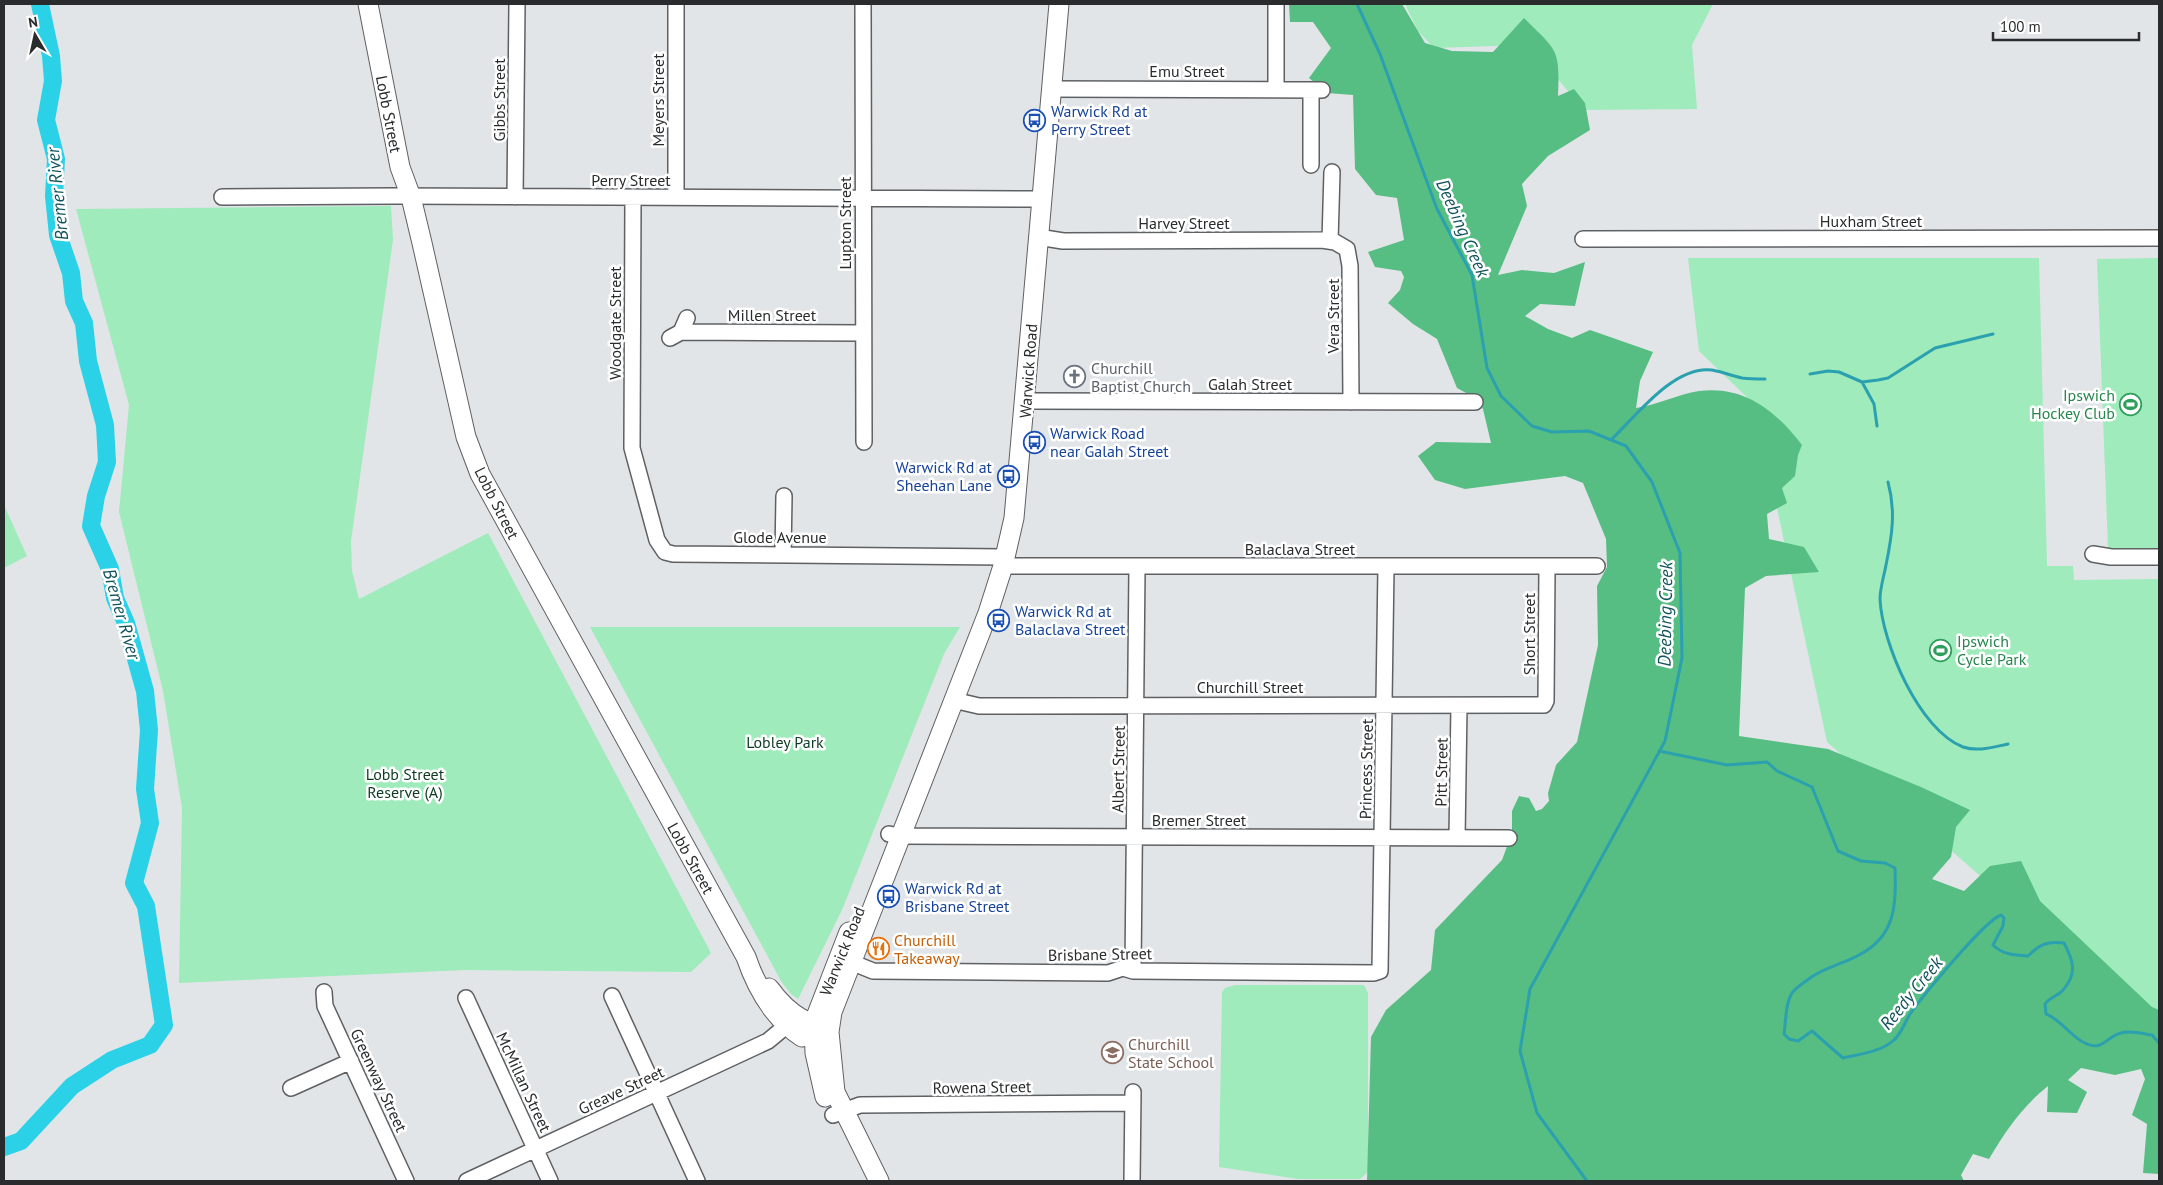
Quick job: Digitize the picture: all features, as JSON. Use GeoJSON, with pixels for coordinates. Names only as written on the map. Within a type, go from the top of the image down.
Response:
{"type":"FeatureCollection","features":[{"type":"Feature","properties":{"kind":"main road","name":"Lobb Street"},"geometry":{"type":"LineString","coordinates":[[368,4],[400,167],[411,197],[457,404],[466,437],[480,474],[746,957],[778,999],[819,1030]]}},
{"type":"Feature","properties":{"kind":"main road","name":"Warwick Road"},"geometry":{"type":"LineString","coordinates":[[879,1181],[854,1144],[837,1113],[835,1092],[819,1030],[894,835],[919,792],[942,726],[988,613],[1004,561],[1014,518],[1026,401],[1041,199],[1059,4]]}},
{"type":"Feature","properties":{"kind":"main road","name":"Warwick Road"},"geometry":{"type":"LineString","coordinates":[[819,1030],[832,1012],[894,835]]}},
{"type":"Feature","properties":{"kind":"main road","name":"Lobb Street"},"geometry":{"type":"LineString","coordinates":[[746,957],[752,975],[769,1006],[786,1026],[802,1037],[819,1030]]}},
{"type":"Feature","properties":{"kind":"main road","name":"Warwick Road"},"geometry":{"type":"LineString","coordinates":[[854,1144],[868,1181]]}},
{"type":"Feature","properties":{"kind":"street","name":"Gibbs Street"},"geometry":{"type":"LineString","coordinates":[[515,197],[517,4]]}},
{"type":"Feature","properties":{"kind":"street","name":"Meyers Street"},"geometry":{"type":"LineString","coordinates":[[676,4],[676,197]]}},
{"type":"Feature","properties":{"kind":"street","name":"Lupton Street"},"geometry":{"type":"LineString","coordinates":[[862,4],[864,442]]}},
{"type":"Feature","properties":{"kind":"street"},"geometry":{"type":"LineString","coordinates":[[1276,4],[1276,89]]}},
{"type":"Feature","properties":{"kind":"street","name":"Emu Street"},"geometry":{"type":"LineString","coordinates":[[1051,89],[1316,90],[1311,165]]}},
{"type":"Feature","properties":{"kind":"street"},"geometry":{"type":"LineString","coordinates":[[1330,241],[1332,172]]}},
{"type":"Feature","properties":{"kind":"street","name":"Perry Street"},"geometry":{"type":"LineString","coordinates":[[222,197],[1041,199]]}},
{"type":"Feature","properties":{"kind":"street","name":"Woodgate Street"},"geometry":{"type":"LineString","coordinates":[[632,448],[633,197]]}},
{"type":"Feature","properties":{"kind":"street","name":"Harvey Street"},"geometry":{"type":"LineString","coordinates":[[1038,237],[1063,241],[1330,241]]}},
{"type":"Feature","properties":{"kind":"street","name":"Huxham Street"},"geometry":{"type":"LineString","coordinates":[[1583,239],[2159,238]]}},
{"type":"Feature","properties":{"kind":"street","name":"Vera Street"},"geometry":{"type":"LineString","coordinates":[[1330,241],[1347,249],[1350,256],[1351,402]]}},
{"type":"Feature","properties":{"kind":"street","name":"Millen Street"},"geometry":{"type":"LineString","coordinates":[[679,329],[863,333]]}},
{"type":"Feature","properties":{"kind":"street","name":"Galah Street"},"geometry":{"type":"LineString","coordinates":[[1026,401],[1475,402]]}},
{"type":"Feature","properties":{"kind":"street","name":"Glode Avenue"},"geometry":{"type":"LineString","coordinates":[[632,448],[657,540],[665,552],[673,554],[1004,561]]}},
{"type":"Feature","properties":{"kind":"street"},"geometry":{"type":"LineString","coordinates":[[783,555],[784,496]]}},
{"type":"Feature","properties":{"kind":"street"},"geometry":{"type":"LineString","coordinates":[[2093,554],[2111,557],[2159,556]]}},
{"type":"Feature","properties":{"kind":"street","name":"Balaclava Street"},"geometry":{"type":"LineString","coordinates":[[1004,561],[1137,567],[1597,566]]}},
{"type":"Feature","properties":{"kind":"street","name":"Albert Street"},"geometry":{"type":"LineString","coordinates":[[1134,971],[1137,567]]}},
{"type":"Feature","properties":{"kind":"street","name":"Princess Street"},"geometry":{"type":"LineString","coordinates":[[1380,971],[1386,567]]}},
{"type":"Feature","properties":{"kind":"street","name":"Short Street"},"geometry":{"type":"LineString","coordinates":[[1546,701],[1547,567]]}},
{"type":"Feature","properties":{"kind":"street","name":"Churchill Street"},"geometry":{"type":"LineString","coordinates":[[953,700],[978,706],[1136,704],[1539,706],[1544,705],[1546,701]]}},
{"type":"Feature","properties":{"kind":"street","name":"Pitt Street"},"geometry":{"type":"LineString","coordinates":[[1457,838],[1459,706]]}},
{"type":"Feature","properties":{"kind":"street","name":"Bremer Street"},"geometry":{"type":"LineString","coordinates":[[894,835],[1509,838]]}},
{"type":"Feature","properties":{"kind":"street","name":"Brisbane Street"},"geometry":{"type":"LineString","coordinates":[[851,962],[873,971],[1108,973],[1123,968],[1134,971],[1380,971]]}},
{"type":"Feature","properties":{"kind":"street","name":"Greenway Street"},"geometry":{"type":"LineString","coordinates":[[324,992],[325,1006],[406,1181]]}},
{"type":"Feature","properties":{"kind":"street"},"geometry":{"type":"LineString","coordinates":[[612,996],[697,1181]]}},
{"type":"Feature","properties":{"kind":"street","name":"McMillan Street"},"geometry":{"type":"LineString","coordinates":[[466,998],[550,1181]]}},
{"type":"Feature","properties":{"kind":"street","name":"Greave Street"},"geometry":{"type":"LineString","coordinates":[[467,1181],[768,1041],[786,1026]]}},
{"type":"Feature","properties":{"kind":"street"},"geometry":{"type":"LineString","coordinates":[[291,1088],[351,1061]]}},
{"type":"Feature","properties":{"kind":"street","name":"Rowena Street"},"geometry":{"type":"LineString","coordinates":[[837,1113],[860,1105],[1133,1097],[1132,1181]]}},
{"type":"Feature","properties":{"kind":"green space"},"geometry":{"type":"Polygon","coordinates":[[[1289,4],[1402,4],[1425,43],[1452,51],[1493,52],[1524,18],[1550,45],[1557,59],[1558,96],[1574,89],[1585,103],[1590,130],[1548,156],[1522,184],[1527,206],[1498,275],[1522,270],[1554,273],[1585,262],[1575,306],[1540,304],[1525,316],[1548,329],[1572,338],[1590,330],[1653,352],[1640,381],[1636,408],[1699,391],[1715,390],[1730,392],[1745,396],[1770,411],[1802,445],[1798,455],[1795,476],[1782,488],[1787,503],[1767,514],[1769,539],[1804,547],[1819,572],[1766,576],[1745,588],[1739,736],[1828,749],[1921,787],[1970,810],[1956,827],[1951,857],[1932,879],[1964,891],[1990,866],[2021,861],[2040,901],[2152,1007],[2159,1010],[2159,1174],[2143,1173],[2147,1124],[2132,1115],[2145,1079],[2141,1069],[2115,1075],[2081,1068],[2068,1080],[2087,1092],[2077,1113],[2047,1112],[2048,1086],[2030,1102],[2015,1120],[1989,1159],[1973,1154],[1961,1175],[1964,1181],[1367,1181],[1371,1037],[1386,1010],[1431,970],[1435,930],[1502,860],[1512,833],[1512,811],[1519,796],[1529,798],[1536,811],[1542,809],[1549,801],[1548,793],[1556,765],[1577,742],[1598,645],[1597,586],[1607,567],[1606,539],[1583,483],[1565,476],[1465,489],[1435,480],[1418,456],[1436,442],[1491,443],[1483,409],[1475,398],[1457,388],[1437,339],[1413,324],[1388,303],[1400,290],[1404,277],[1401,271],[1375,267],[1368,252],[1404,240],[1397,198],[1376,195],[1355,169],[1353,95],[1327,93],[1309,78],[1331,48],[1313,22],[1290,22],[1289,4]]]}},
{"type":"Feature","properties":{"kind":"green space"},"geometry":{"type":"Polygon","coordinates":[[[1405,4],[1713,4],[1692,45],[1697,109],[1584,110],[1529,45],[1434,48],[1418,31],[1405,4]]]}},
{"type":"Feature","properties":{"kind":"green space","name":"Lobb Street Reserve (A)"},"geometry":{"type":"Polygon","coordinates":[[[391,206],[393,240],[351,541],[352,571],[359,599],[488,533],[711,953],[691,972],[465,970],[179,983],[182,808],[163,691],[119,512],[129,405],[76,209],[391,206]]]}},
{"type":"Feature","properties":{"kind":"green space","name":"Ipswich Cycle Park"},"geometry":{"type":"Polygon","coordinates":[[[1688,258],[2039,258],[2047,566],[2073,566],[2074,580],[2159,579],[2159,1022],[1986,881],[1827,742],[1755,405],[1699,351],[1688,258]]]}},
{"type":"Feature","properties":{"kind":"green space","name":"Ipswich Hockey Club"},"geometry":{"type":"Polygon","coordinates":[[[2159,258],[2159,550],[2108,549],[2097,259],[2159,258]]]}},
{"type":"Feature","properties":{"kind":"green space"},"geometry":{"type":"Polygon","coordinates":[[[4,505],[27,556],[4,568],[4,505]]]}},
{"type":"Feature","properties":{"kind":"green space","name":"Lobley Park"},"geometry":{"type":"Polygon","coordinates":[[[590,627],[960,627],[944,654],[842,910],[798,999],[791,994],[781,981],[590,627]]]}},
{"type":"Feature","properties":{"kind":"green space"},"geometry":{"type":"Polygon","coordinates":[[[1235,985],[1364,985],[1368,993],[1368,1172],[1360,1179],[1298,1179],[1219,1167],[1222,992],[1225,988],[1235,985]]]}},
{"type":"Feature","properties":{"kind":"waterway","name":"Bremer River"},"geometry":{"type":"LineString","coordinates":[[4,1147],[21,1141],[72,1086],[112,1060],[150,1045],[164,1025],[146,906],[134,883],[150,823],[145,789],[149,730],[145,691],[126,623],[115,598],[110,569],[91,526],[96,496],[107,462],[105,425],[88,361],[84,323],[74,301],[71,273],[58,235],[54,196],[56,159],[46,120],[53,81],[51,56],[40,4]]}},
{"type":"Feature","properties":{"kind":"waterway","name":"Deebing Creek"},"geometry":{"type":"LineString","coordinates":[[1357,4],[1380,54],[1437,209],[1472,275],[1487,368],[1501,396],[1532,426],[1552,432],[1589,431],[1626,446],[1652,482],[1680,553],[1682,658],[1665,741],[1530,989],[1520,1051],[1537,1113],[1587,1181]]}},
{"type":"Feature","properties":{"kind":"waterway"},"geometry":{"type":"LineString","coordinates":[[1810,374],[1828,371],[1839,372],[1862,382],[1888,378],[1935,348],[1993,334]]}},
{"type":"Feature","properties":{"kind":"waterway"},"geometry":{"type":"LineString","coordinates":[[1611,440],[1657,394],[1684,375],[1712,370],[1742,378],[1765,379]]}},
{"type":"Feature","properties":{"kind":"waterway"},"geometry":{"type":"LineString","coordinates":[[1862,382],[1874,404],[1877,426]]}},
{"type":"Feature","properties":{"kind":"waterway"},"geometry":{"type":"LineString","coordinates":[[1888,482],[1892,503],[1892,524],[1880,599],[1882,617],[1888,638],[1906,683],[1932,723],[1947,738],[1963,747],[1974,749],[1986,749],[2008,744]]}},
{"type":"Feature","properties":{"kind":"waterway","name":"Reedy Creek"},"geometry":{"type":"LineString","coordinates":[[1659,751],[1727,765],[1767,762],[1777,771],[1812,787],[1838,851],[1861,861],[1885,863],[1895,868],[1894,907],[1887,929],[1871,947],[1853,958],[1816,974],[1794,991],[1788,1002],[1786,1013],[1784,1034],[1789,1039],[1798,1041],[1812,1031],[1843,1058],[1870,1052],[1889,1044],[1901,1031],[1910,1014],[1927,992],[1954,960],[1982,930],[2001,915],[2004,918],[2003,926],[1993,945],[2001,951],[2028,956],[2040,946],[2053,942],[2064,943],[2067,949],[2073,966],[2071,978],[2061,992],[2045,1004],[2046,1014],[2057,1020],[2081,1041],[2092,1046],[2097,1046],[2125,1032],[2152,1035],[2159,1043]]}},
{"type":"Feature","properties":{"kind":"place","name":"Warwick Rd at Perry Street"},"geometry":{"type":"Point","coordinates":[1035,120]}},
{"type":"Feature","properties":{"kind":"place","name":"Churchill Baptist Church"},"geometry":{"type":"Point","coordinates":[1075,377]}},
{"type":"Feature","properties":{"kind":"place","name":"Ipswich Hockey Club"},"geometry":{"type":"Point","coordinates":[2131,404]}},
{"type":"Feature","properties":{"kind":"place","name":"Warwick Road near Galah Street"},"geometry":{"type":"Point","coordinates":[1034,442]}},
{"type":"Feature","properties":{"kind":"place","name":"Warwick Rd at Sheehan Lane"},"geometry":{"type":"Point","coordinates":[1008,476]}},
{"type":"Feature","properties":{"kind":"place","name":"Warwick Rd at Balaclava Street"},"geometry":{"type":"Point","coordinates":[999,620]}},
{"type":"Feature","properties":{"kind":"place","name":"Ipswich Cycle Park"},"geometry":{"type":"Point","coordinates":[1941,650]}},
{"type":"Feature","properties":{"kind":"place","name":"Warwick Rd at Brisbane Street"},"geometry":{"type":"Point","coordinates":[889,897]}},
{"type":"Feature","properties":{"kind":"place","name":"Churchill Takeaway"},"geometry":{"type":"Point","coordinates":[878,949]}},
{"type":"Feature","properties":{"kind":"place","name":"Churchill State School"},"geometry":{"type":"Point","coordinates":[1112,1053]}}]}
